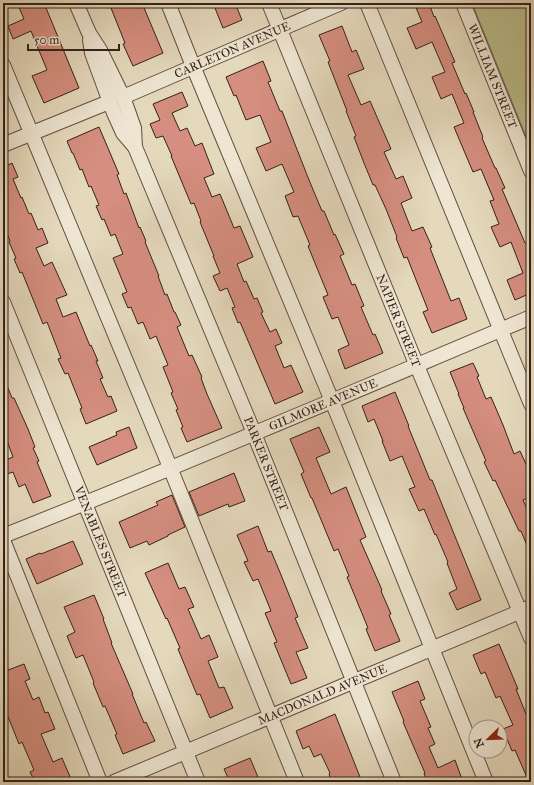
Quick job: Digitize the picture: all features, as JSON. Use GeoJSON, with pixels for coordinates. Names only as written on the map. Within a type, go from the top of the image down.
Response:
{"type":"FeatureCollection","features":[{"type":"Feature","properties":{"kind":"street","name":"PARKER STREET"},"geometry":{"type":"LineString","coordinates":[[76,3],[89,33],[100,50],[123,97],[134,128],[135,147]]}},
{"type":"Feature","properties":{"kind":"street"},"geometry":{"type":"LineString","coordinates":[[168,3],[433,648],[486,782]]}},
{"type":"Feature","properties":{"kind":"street","name":"NAPIER STREET"},"geometry":{"type":"LineString","coordinates":[[269,3],[417,366],[525,609],[531,638]]}},
{"type":"Feature","properties":{"kind":"street","name":"CARLETON AVENUE"},"geometry":{"type":"LineString","coordinates":[[123,97],[341,3]]}},
{"type":"Feature","properties":{"kind":"street"},"geometry":{"type":"LineString","coordinates":[[367,3],[531,404]]}},
{"type":"Feature","properties":{"kind":"street","name":"WILLIAM STREET"},"geometry":{"type":"LineString","coordinates":[[463,3],[531,171]]}},
{"type":"Feature","properties":{"kind":"street","name":"PARKER STREET"},"geometry":{"type":"LineString","coordinates":[[89,33],[92,53],[109,102],[123,133],[135,147],[254,434],[394,782]]}},
{"type":"Feature","properties":{"kind":"street"},"geometry":{"type":"LineString","coordinates":[[3,65],[170,468],[297,782]]}},
{"type":"Feature","properties":{"kind":"street"},"geometry":{"type":"LineString","coordinates":[[3,146],[109,102]]}},
{"type":"Feature","properties":{"kind":"street","name":"VENABLES STREET"},"geometry":{"type":"LineString","coordinates":[[3,302],[86,503],[198,782]]}},
{"type":"Feature","properties":{"kind":"street","name":"GILMORE AVENUE"},"geometry":{"type":"LineString","coordinates":[[3,536],[254,434],[531,317]]}},
{"type":"Feature","properties":{"kind":"street"},"geometry":{"type":"LineString","coordinates":[[3,540],[100,782]]}},
{"type":"Feature","properties":{"kind":"street","name":"MACDONALD AVENUE"},"geometry":{"type":"LineString","coordinates":[[114,782],[525,609]]}},
{"type":"Feature","properties":{"kind":"green space"},"geometry":{"type":"Polygon","coordinates":[[[472,3],[531,3],[531,149],[472,3]]]}},
{"type":"Feature","properties":{"kind":"building"},"geometry":{"type":"Polygon","coordinates":[[[17,3],[44,3],[79,88],[44,103],[32,76],[47,70],[31,31],[13,39],[8,26],[24,19],[17,3]]]}},
{"type":"Feature","properties":{"kind":"building"},"geometry":{"type":"Polygon","coordinates":[[[109,3],[142,3],[163,53],[133,66],[123,44],[125,43],[109,3]]]}},
{"type":"Feature","properties":{"kind":"building"},"geometry":{"type":"Polygon","coordinates":[[[213,3],[235,3],[242,20],[223,28],[213,3]]]}},
{"type":"Feature","properties":{"kind":"building"},"geometry":{"type":"Polygon","coordinates":[[[414,3],[429,3],[455,62],[452,63],[474,112],[483,137],[482,138],[505,188],[502,189],[525,243],[527,243],[531,253],[531,293],[515,300],[507,280],[523,273],[511,242],[500,247],[491,227],[499,224],[490,201],[494,200],[481,169],[473,172],[454,127],[464,123],[452,94],[441,99],[432,77],[445,72],[432,42],[416,49],[407,28],[422,22],[414,3]]]}},
{"type":"Feature","properties":{"kind":"building"},"geometry":{"type":"Polygon","coordinates":[[[342,26],[352,52],[356,50],[364,69],[348,75],[361,105],[370,101],[391,149],[384,152],[396,179],[403,176],[412,198],[401,203],[412,231],[423,227],[432,247],[430,248],[451,301],[459,298],[467,319],[432,333],[423,312],[428,310],[407,257],[404,258],[386,209],[375,185],[373,185],[364,163],[354,137],[356,136],[328,62],[330,61],[319,35],[342,26]]]}},
{"type":"Feature","properties":{"kind":"building"},"geometry":{"type":"Polygon","coordinates":[[[263,61],[271,81],[268,82],[280,111],[282,111],[322,211],[324,211],[344,254],[340,256],[352,285],[355,284],[364,306],[361,307],[373,335],[375,334],[383,353],[345,369],[338,350],[349,345],[338,317],[332,319],[323,297],[328,295],[308,246],[310,245],[298,216],[293,217],[285,196],[294,192],[282,164],[266,171],[256,148],[271,142],[260,115],[246,120],[236,95],[234,96],[226,77],[263,61]]]}},
{"type":"Feature","properties":{"kind":"building"},"geometry":{"type":"Polygon","coordinates":[[[182,92],[188,106],[172,113],[180,131],[187,128],[195,146],[202,143],[214,174],[204,178],[212,197],[220,194],[234,228],[240,226],[253,257],[237,264],[244,282],[246,281],[254,299],[257,298],[263,312],[261,313],[270,332],[276,329],[282,343],[275,346],[284,368],[291,365],[303,392],[275,404],[240,322],[238,323],[232,308],[235,307],[227,288],[220,291],[213,276],[220,273],[194,203],[191,204],[163,136],[156,138],[150,124],[160,120],[153,104],[182,92]]]}},
{"type":"Feature","properties":{"kind":"building"},"geometry":{"type":"Polygon","coordinates":[[[99,127],[119,174],[117,175],[124,194],[126,193],[139,228],[140,227],[146,241],[145,242],[165,295],[167,294],[181,325],[177,327],[189,356],[192,355],[202,377],[201,378],[207,394],[222,428],[187,442],[176,410],[178,409],[171,393],[173,392],[163,367],[168,365],[156,336],[150,339],[143,322],[138,324],[131,307],[128,308],[122,294],[127,292],[113,258],[123,254],[115,234],[111,236],[104,219],[102,220],[96,206],[99,205],[91,186],[89,187],[82,169],[80,170],[67,141],[99,127]]]}},
{"type":"Feature","properties":{"kind":"building"},"geometry":{"type":"Polygon","coordinates":[[[3,155],[8,165],[12,163],[18,177],[13,179],[21,198],[22,197],[29,214],[31,213],[38,230],[42,228],[48,243],[36,248],[44,266],[52,262],[67,295],[56,299],[63,317],[76,312],[98,361],[96,361],[103,378],[100,379],[108,397],[111,396],[117,411],[86,424],[80,409],[82,408],[68,373],[65,374],[58,359],[61,358],[47,322],[43,324],[22,272],[20,273],[14,259],[16,258],[3,224],[3,155]]]}},
{"type":"Feature","properties":{"kind":"building"},"geometry":{"type":"Polygon","coordinates":[[[473,363],[479,376],[477,377],[486,399],[491,397],[514,454],[520,451],[531,475],[531,497],[523,500],[531,518],[531,555],[521,531],[519,531],[495,480],[493,481],[484,462],[486,461],[463,408],[450,372],[473,363]]]}},
{"type":"Feature","properties":{"kind":"building"},"geometry":{"type":"Polygon","coordinates":[[[3,376],[12,398],[14,398],[28,429],[35,447],[33,448],[39,461],[37,462],[51,496],[33,503],[25,484],[19,487],[13,472],[7,474],[3,464],[3,461],[13,457],[6,438],[3,439],[3,376]]]}},
{"type":"Feature","properties":{"kind":"building"},"geometry":{"type":"Polygon","coordinates":[[[395,392],[430,480],[432,480],[481,600],[457,610],[449,593],[457,589],[447,563],[448,562],[424,509],[419,511],[409,489],[415,487],[402,456],[390,461],[374,419],[368,422],[362,406],[395,392]]]}},
{"type":"Feature","properties":{"kind":"building"},"geometry":{"type":"Polygon","coordinates":[[[129,427],[137,448],[97,465],[89,447],[117,435],[116,432],[129,427]]]}},
{"type":"Feature","properties":{"kind":"building"},"geometry":{"type":"Polygon","coordinates":[[[319,427],[330,452],[316,458],[331,494],[346,487],[366,537],[360,540],[382,590],[381,591],[391,614],[389,615],[400,641],[375,651],[366,629],[368,628],[347,577],[349,576],[338,549],[334,551],[311,498],[301,474],[304,472],[290,439],[319,427]]]}},
{"type":"Feature","properties":{"kind":"building"},"geometry":{"type":"Polygon","coordinates":[[[234,473],[245,501],[229,507],[228,504],[199,516],[189,492],[234,473]]]}},
{"type":"Feature","properties":{"kind":"building"},"geometry":{"type":"Polygon","coordinates":[[[172,495],[185,527],[149,545],[147,541],[130,548],[119,522],[158,505],[156,502],[172,495]]]}},
{"type":"Feature","properties":{"kind":"building"},"geometry":{"type":"Polygon","coordinates":[[[258,526],[268,552],[271,551],[279,570],[298,617],[295,618],[308,648],[296,652],[307,678],[291,684],[274,643],[277,642],[265,613],[271,611],[258,579],[253,581],[244,562],[248,561],[237,535],[258,526]]]}},
{"type":"Feature","properties":{"kind":"building"},"geometry":{"type":"Polygon","coordinates":[[[73,541],[83,564],[37,584],[26,559],[73,541]]]}},
{"type":"Feature","properties":{"kind":"building"},"geometry":{"type":"Polygon","coordinates":[[[168,563],[179,589],[185,587],[194,607],[188,609],[201,639],[209,635],[218,657],[208,661],[219,688],[224,687],[233,708],[210,718],[200,694],[197,695],[178,649],[180,648],[145,573],[168,563]]]}},
{"type":"Feature","properties":{"kind":"building"},"geometry":{"type":"Polygon","coordinates":[[[94,595],[104,619],[111,643],[144,723],[146,722],[155,741],[123,754],[115,735],[117,734],[105,706],[103,707],[83,655],[76,658],[67,636],[75,632],[64,607],[94,595]]]}},
{"type":"Feature","properties":{"kind":"building"},"geometry":{"type":"Polygon","coordinates":[[[499,644],[518,689],[516,689],[528,719],[531,718],[531,782],[529,782],[515,750],[512,751],[508,741],[508,727],[513,725],[500,696],[496,698],[485,672],[481,674],[473,655],[499,644]]]}},
{"type":"Feature","properties":{"kind":"building"},"geometry":{"type":"Polygon","coordinates":[[[24,664],[30,679],[25,681],[33,700],[39,697],[45,713],[48,712],[55,729],[41,734],[53,762],[62,758],[71,779],[63,782],[35,782],[30,772],[34,770],[22,742],[19,744],[3,704],[3,672],[24,664]]]}},
{"type":"Feature","properties":{"kind":"building"},"geometry":{"type":"Polygon","coordinates":[[[418,681],[425,699],[420,701],[431,727],[428,728],[435,744],[429,747],[438,768],[455,760],[463,782],[427,782],[425,773],[392,692],[418,681]]]}},
{"type":"Feature","properties":{"kind":"building"},"geometry":{"type":"Polygon","coordinates":[[[335,714],[362,782],[332,782],[330,773],[321,754],[314,757],[309,746],[303,749],[296,731],[335,714]]]}},
{"type":"Feature","properties":{"kind":"building"},"geometry":{"type":"Polygon","coordinates":[[[250,758],[260,782],[230,782],[224,769],[250,758]]]}}]}
